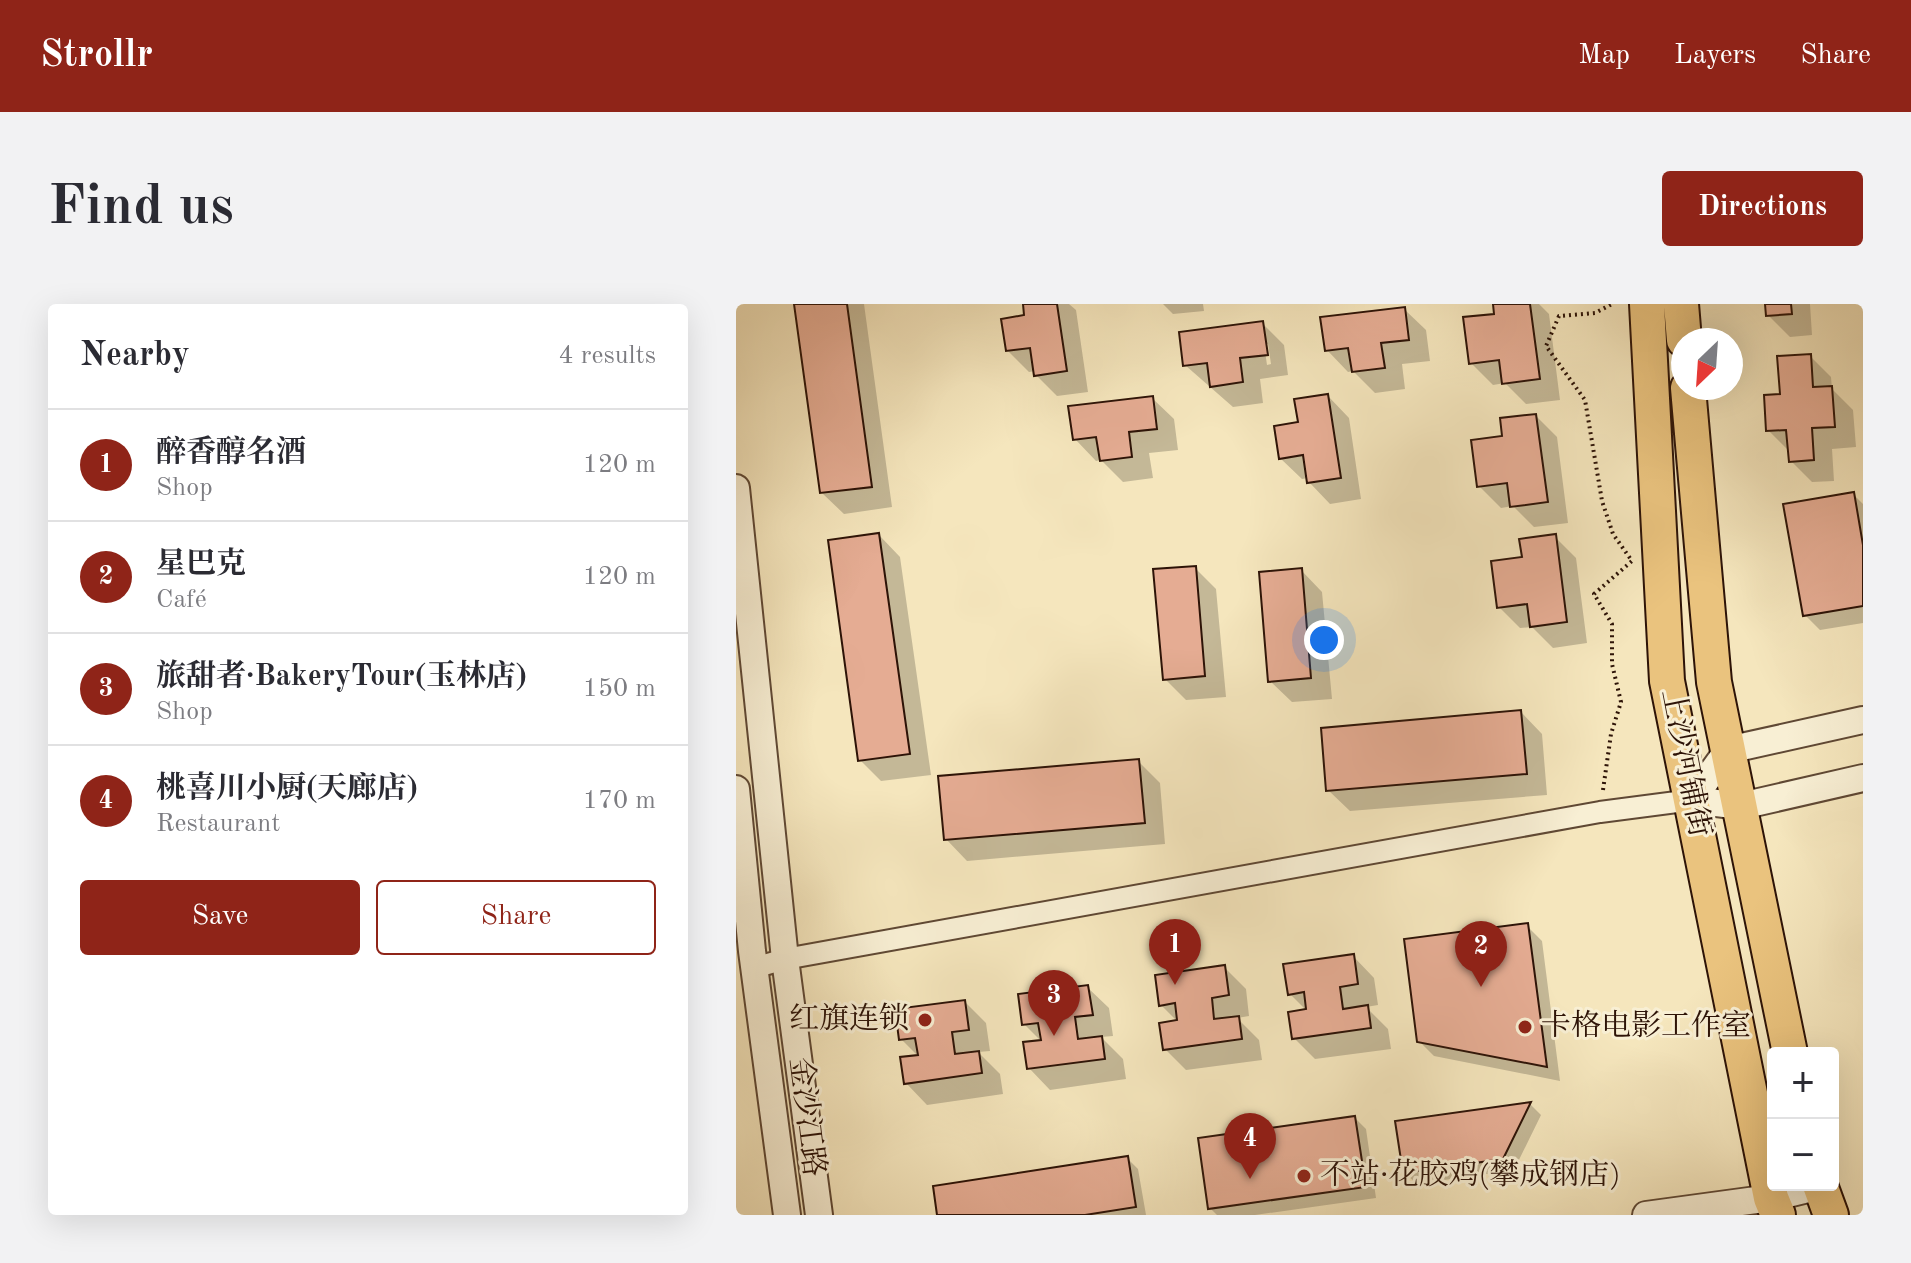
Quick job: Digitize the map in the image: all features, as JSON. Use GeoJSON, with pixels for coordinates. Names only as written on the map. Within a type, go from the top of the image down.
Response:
{"type":"FeatureCollection","features":[{"type":"Feature","properties":{"kind":"main road","name":"上沙河铺街"},"geometry":{"type":"LineString","coordinates":[[1647,304],[1667,681],[1774,1207]]}},
{"type":"Feature","properties":{"kind":"main road"},"geometry":{"type":"LineString","coordinates":[[1681,304],[1683,328]]}},
{"type":"Feature","properties":{"kind":"main road","name":"上沙河铺街"},"geometry":{"type":"LineString","coordinates":[[1689,400],[1714,682],[1789,1047]]}},
{"type":"Feature","properties":{"kind":"main road"},"geometry":{"type":"LineString","coordinates":[[1822,1191],[1831,1215]]}},
{"type":"Feature","properties":{"kind":"street"},"geometry":{"type":"LineString","coordinates":[[736,488],[785,959],[819,1215]]}},
{"type":"Feature","properties":{"kind":"street"},"geometry":{"type":"LineString","coordinates":[[1692,800],[1728,750],[1863,720]]}},
{"type":"Feature","properties":{"kind":"street"},"geometry":{"type":"LineString","coordinates":[[754,968],[785,959],[1600,812],[1692,800],[1741,806],[1863,778]]}},
{"type":"Feature","properties":{"kind":"street","name":"金沙江路"},"geometry":{"type":"LineString","coordinates":[[736,789],[754,968],[787,1215]]}},
{"type":"Feature","properties":{"kind":"street"},"geometry":{"type":"LineString","coordinates":[[1646,1215],[1774,1207],[1809,1191]]}},
{"type":"Feature","properties":{"kind":"path"},"geometry":{"type":"LineString","coordinates":[[1600,812],[1611,734],[1621,702],[1612,664],[1612,624],[1594,594],[1632,561],[1613,534],[1602,501],[1585,400],[1546,346],[1559,316],[1595,313],[1612,304]]}},
{"type":"Feature","properties":{"kind":"building"},"geometry":{"type":"Polygon","coordinates":[[[794,304],[847,304],[872,487],[820,493],[794,304]]]}},
{"type":"Feature","properties":{"kind":"building"},"geometry":{"type":"Polygon","coordinates":[[[1023,304],[1057,304],[1067,371],[1034,376],[1030,348],[1006,351],[1001,319],[1024,315],[1023,304]]]}},
{"type":"Feature","properties":{"kind":"building"},"geometry":{"type":"Polygon","coordinates":[[[1493,304],[1530,304],[1540,379],[1502,384],[1499,360],[1469,364],[1463,317],[1494,314],[1493,304]]]}},
{"type":"Feature","properties":{"kind":"building"},"geometry":{"type":"Polygon","coordinates":[[[1765,304],[1791,304],[1792,314],[1766,316],[1765,304]]]}},
{"type":"Feature","properties":{"kind":"building"},"geometry":{"type":"Polygon","coordinates":[[[1405,307],[1409,340],[1381,343],[1385,368],[1352,372],[1348,348],[1325,351],[1320,317],[1405,307]]]}},
{"type":"Feature","properties":{"kind":"building"},"geometry":{"type":"Polygon","coordinates":[[[1263,321],[1268,355],[1240,358],[1243,382],[1210,387],[1207,363],[1183,366],[1179,332],[1263,321]]]}},
{"type":"Feature","properties":{"kind":"building"},"geometry":{"type":"Polygon","coordinates":[[[1811,354],[1813,387],[1832,386],[1835,427],[1812,428],[1814,460],[1789,462],[1786,430],[1766,431],[1764,395],[1780,394],[1777,356],[1811,354]]]}},
{"type":"Feature","properties":{"kind":"building"},"geometry":{"type":"Polygon","coordinates":[[[1328,394],[1341,478],[1307,483],[1303,455],[1279,459],[1274,426],[1298,422],[1294,399],[1328,394]]]}},
{"type":"Feature","properties":{"kind":"building"},"geometry":{"type":"Polygon","coordinates":[[[1153,396],[1157,429],[1129,432],[1132,457],[1100,461],[1096,437],[1073,440],[1068,406],[1153,396]]]}},
{"type":"Feature","properties":{"kind":"building"},"geometry":{"type":"Polygon","coordinates":[[[1536,414],[1548,502],[1510,507],[1507,483],[1477,487],[1471,440],[1502,436],[1500,418],[1536,414]]]}},
{"type":"Feature","properties":{"kind":"building"},"geometry":{"type":"Polygon","coordinates":[[[1854,492],[1863,545],[1863,606],[1803,616],[1783,504],[1854,492]]]}},
{"type":"Feature","properties":{"kind":"building"},"geometry":{"type":"Polygon","coordinates":[[[879,533],[910,754],[858,761],[828,540],[879,533]]]}},
{"type":"Feature","properties":{"kind":"building"},"geometry":{"type":"Polygon","coordinates":[[[1556,534],[1567,622],[1530,627],[1527,604],[1497,608],[1491,561],[1522,557],[1519,539],[1556,534]]]}},
{"type":"Feature","properties":{"kind":"building"},"geometry":{"type":"Polygon","coordinates":[[[1196,566],[1205,676],[1163,680],[1153,569],[1196,566]]]}},
{"type":"Feature","properties":{"kind":"building"},"geometry":{"type":"Polygon","coordinates":[[[1302,568],[1311,678],[1268,682],[1259,572],[1302,568]]]}},
{"type":"Feature","properties":{"kind":"building"},"geometry":{"type":"Polygon","coordinates":[[[1521,710],[1527,774],[1326,791],[1321,728],[1521,710]]]}},
{"type":"Feature","properties":{"kind":"building"},"geometry":{"type":"Polygon","coordinates":[[[1139,759],[1145,823],[944,840],[938,776],[1139,759]]]}},
{"type":"Feature","properties":{"kind":"building"},"geometry":{"type":"Polygon","coordinates":[[[1528,923],[1547,1067],[1417,1042],[1404,939],[1528,923]]]}},
{"type":"Feature","properties":{"kind":"building"},"geometry":{"type":"Polygon","coordinates":[[[1354,954],[1358,984],[1340,987],[1343,1009],[1368,1005],[1371,1028],[1292,1039],[1288,1012],[1306,1009],[1304,992],[1288,995],[1283,964],[1354,954]]]}},
{"type":"Feature","properties":{"kind":"building"},"geometry":{"type":"Polygon","coordinates":[[[1225,965],[1229,995],[1212,998],[1214,1019],[1239,1016],[1242,1039],[1163,1050],[1159,1023],[1177,1020],[1175,1003],[1159,1006],[1155,975],[1225,965]]]}},
{"type":"Feature","properties":{"kind":"building"},"geometry":{"type":"Polygon","coordinates":[[[1088,985],[1093,1015],[1075,1017],[1078,1039],[1102,1036],[1105,1059],[1027,1069],[1023,1042],[1041,1040],[1038,1023],[1022,1025],[1018,994],[1088,985]]]}},
{"type":"Feature","properties":{"kind":"building"},"geometry":{"type":"Polygon","coordinates":[[[965,1000],[969,1030],[952,1032],[955,1054],[979,1051],[982,1073],[904,1084],[900,1057],[918,1055],[915,1038],[899,1040],[895,1009],[965,1000]]]}},
{"type":"Feature","properties":{"kind":"building"},"geometry":{"type":"Polygon","coordinates":[[[1531,1102],[1503,1159],[1403,1173],[1395,1121],[1531,1102]]]}},
{"type":"Feature","properties":{"kind":"building"},"geometry":{"type":"Polygon","coordinates":[[[1355,1116],[1366,1187],[1208,1209],[1198,1138],[1355,1116]]]}},
{"type":"Feature","properties":{"kind":"building"},"geometry":{"type":"Polygon","coordinates":[[[1128,1156],[1136,1207],[1085,1215],[937,1215],[933,1186],[1128,1156]]]}},
{"type":"Feature","properties":{"kind":"place","name":"醉香醇名酒"},"geometry":{"type":"Point","coordinates":[1175,985]}},
{"type":"Feature","properties":{"kind":"place","name":"星巴克"},"geometry":{"type":"Point","coordinates":[1481,987]}},
{"type":"Feature","properties":{"kind":"place","name":"红旗连锁"},"geometry":{"type":"Point","coordinates":[925,1020]}},
{"type":"Feature","properties":{"kind":"place","name":"卡格电影工作室"},"geometry":{"type":"Point","coordinates":[1525,1027]}},
{"type":"Feature","properties":{"kind":"place","name":"旅甜者·BakeryTour(玉林店)"},"geometry":{"type":"Point","coordinates":[1054,1036]}},
{"type":"Feature","properties":{"kind":"place","name":"不站·花胶鸡(攀成钢店)"},"geometry":{"type":"Point","coordinates":[1304,1176]}},
{"type":"Feature","properties":{"kind":"place","name":"桃喜川小厨(天廊店)"},"geometry":{"type":"Point","coordinates":[1250,1179]}}]}
